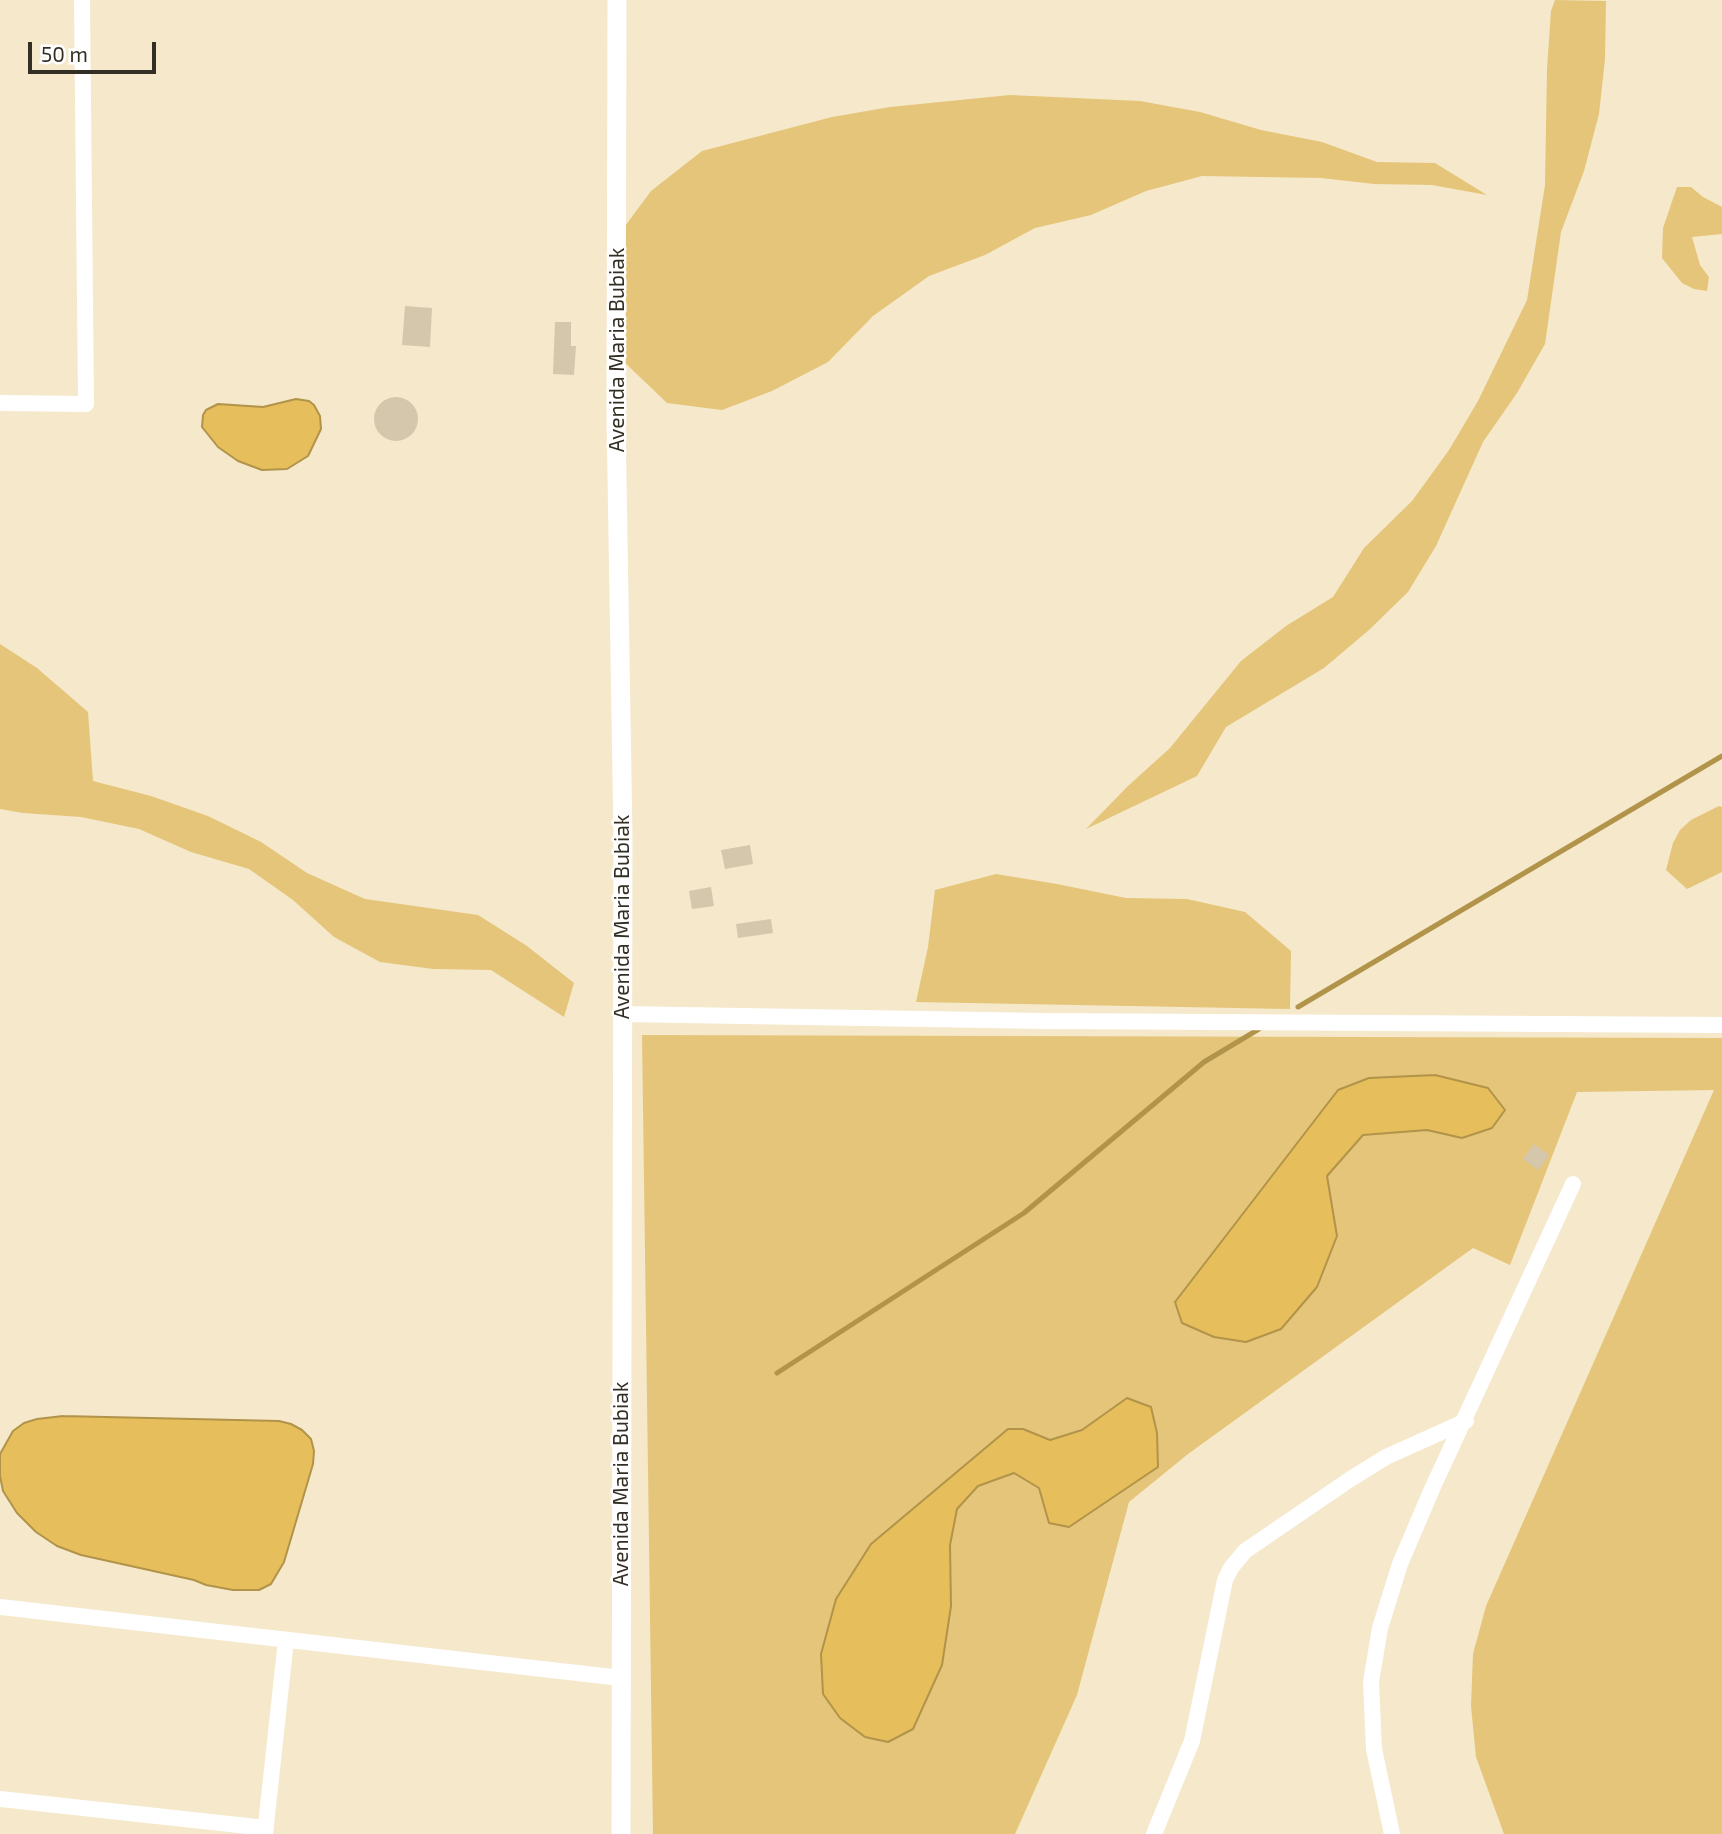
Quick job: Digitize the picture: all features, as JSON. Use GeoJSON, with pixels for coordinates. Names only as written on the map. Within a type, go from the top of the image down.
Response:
{"type":"FeatureCollection","features":[{"type":"Feature","properties":{"kind":"street"},"geometry":{"type":"LineString","coordinates":[[0,403],[86,404],[82,0]]}},
{"type":"Feature","properties":{"kind":"street","name":"Avenida Maria Bubiak"},"geometry":{"type":"LineString","coordinates":[[617,0],[616,418],[623,837],[621,1834]]}},
{"type":"Feature","properties":{"kind":"street"},"geometry":{"type":"LineString","coordinates":[[622,1014],[1045,1021],[1722,1025]]}},
{"type":"Feature","properties":{"kind":"street"},"geometry":{"type":"LineString","coordinates":[[1392,1834],[1374,1749],[1371,1682],[1380,1628],[1400,1564],[1432,1489],[1573,1184]]}},
{"type":"Feature","properties":{"kind":"street"},"geometry":{"type":"LineString","coordinates":[[1154,1834],[1165,1826],[1192,1741],[1208,1674],[1225,1580],[1231,1568],[1245,1551],[1349,1480],[1386,1457],[1465,1421]]}},
{"type":"Feature","properties":{"kind":"street"},"geometry":{"type":"LineString","coordinates":[[0,1607],[621,1678]]}},
{"type":"Feature","properties":{"kind":"street"},"geometry":{"type":"LineString","coordinates":[[0,1799],[265,1831],[286,1640]]}},
{"type":"Feature","properties":{"kind":"shaded area"},"geometry":{"type":"Polygon","coordinates":[[[1555,0],[1606,1],[1605,59],[1599,114],[1584,171],[1561,232],[1545,344],[1517,393],[1483,442],[1436,546],[1408,592],[1369,630],[1324,668],[1226,727],[1197,776],[1086,829],[1170,748],[1241,661],[1286,626],[1333,597],[1364,548],[1412,501],[1449,450],[1478,401],[1527,300],[1545,185],[1547,69],[1551,11],[1555,0]]]}},
{"type":"Feature","properties":{"kind":"shaded area"},"geometry":{"type":"Polygon","coordinates":[[[1010,95],[1140,101],[1200,112],[1261,130],[1322,142],[1377,162],[1435,163],[1487,195],[1432,185],[1374,184],[1321,178],[1202,176],[1146,191],[1091,215],[1035,228],[985,255],[929,276],[873,316],[828,362],[772,391],[722,410],[667,403],[620,358],[617,237],[651,191],[702,151],[832,117],[890,107],[1010,95]]]}},
{"type":"Feature","properties":{"kind":"shaded area"},"geometry":{"type":"Polygon","coordinates":[[[1677,187],[1691,187],[1722,207],[1722,234],[1692,237],[1700,265],[1709,277],[1707,291],[1682,283],[1662,258],[1663,228],[1677,187]]]}},
{"type":"Feature","properties":{"kind":"shaded area"},"geometry":{"type":"Polygon","coordinates":[[[296,399],[309,401],[314,405],[320,416],[321,429],[308,456],[287,469],[262,470],[238,461],[218,447],[202,427],[206,410],[218,404],[263,407],[296,399]]]}},
{"type":"Feature","properties":{"kind":"shaded area"},"geometry":{"type":"Polygon","coordinates":[[[0,644],[37,668],[88,712],[93,781],[151,796],[208,816],[261,842],[307,873],[365,899],[478,915],[527,946],[574,983],[564,1017],[491,970],[433,969],[380,962],[334,937],[293,900],[249,869],[191,852],[139,829],[81,817],[0,809],[0,644]]]}},
{"type":"Feature","properties":{"kind":"shaded area"},"geometry":{"type":"Polygon","coordinates":[[[1722,807],[1722,872],[1687,889],[1666,870],[1673,843],[1680,830],[1691,820],[1722,807]]]}},
{"type":"Feature","properties":{"kind":"shaded area"},"geometry":{"type":"Polygon","coordinates":[[[996,874],[1126,898],[1187,899],[1245,912],[1291,951],[1290,1009],[916,1002],[928,947],[935,890],[996,874]]]}},
{"type":"Feature","properties":{"kind":"shaded area"},"geometry":{"type":"Polygon","coordinates":[[[642,1035],[1722,1038],[1722,1834],[1504,1834],[1476,1757],[1471,1706],[1473,1654],[1486,1606],[1714,1090],[1577,1092],[1510,1265],[1473,1248],[1188,1454],[1129,1502],[1077,1695],[1015,1834],[653,1834],[642,1035]]]}},
{"type":"Feature","properties":{"kind":"shaded area"},"geometry":{"type":"Polygon","coordinates":[[[1435,1075],[1488,1088],[1505,1110],[1492,1128],[1462,1138],[1427,1130],[1363,1135],[1327,1176],[1337,1236],[1317,1287],[1281,1329],[1246,1342],[1214,1337],[1182,1323],[1175,1302],[1338,1090],[1369,1078],[1435,1075]]]}},
{"type":"Feature","properties":{"kind":"shaded area"},"geometry":{"type":"Polygon","coordinates":[[[1127,1398],[1151,1407],[1157,1433],[1158,1467],[1069,1527],[1049,1523],[1039,1488],[1014,1473],[978,1486],[957,1509],[950,1545],[951,1606],[942,1665],[913,1729],[888,1742],[865,1737],[840,1718],[823,1694],[821,1654],[836,1599],[871,1544],[1008,1429],[1023,1429],[1050,1440],[1082,1430],[1127,1398]]]}},
{"type":"Feature","properties":{"kind":"shaded area"},"geometry":{"type":"Polygon","coordinates":[[[63,1416],[279,1421],[302,1430],[311,1439],[313,1464],[284,1562],[271,1584],[259,1590],[233,1590],[206,1585],[81,1555],[57,1546],[36,1532],[17,1513],[3,1491],[0,1454],[13,1431],[24,1423],[63,1416]]]}},
{"type":"Feature","properties":{"kind":"building"},"geometry":{"type":"Polygon","coordinates":[[[405,306],[432,308],[430,347],[402,345],[405,306]]]}},
{"type":"Feature","properties":{"kind":"building"},"geometry":{"type":"Polygon","coordinates":[[[555,322],[571,322],[571,346],[576,346],[574,375],[553,374],[555,322]]]}},
{"type":"Feature","properties":{"kind":"building"},"geometry":{"type":"Polygon","coordinates":[[[396,397],[405,398],[412,403],[417,410],[417,428],[412,435],[405,440],[396,441],[387,440],[380,435],[375,428],[374,419],[375,410],[380,403],[387,398],[396,397]]]}},
{"type":"Feature","properties":{"kind":"building"},"geometry":{"type":"Polygon","coordinates":[[[750,845],[753,864],[725,869],[721,850],[750,845]]]}},
{"type":"Feature","properties":{"kind":"building"},"geometry":{"type":"Polygon","coordinates":[[[711,887],[714,906],[692,909],[689,891],[711,887]]]}},
{"type":"Feature","properties":{"kind":"building"},"geometry":{"type":"Polygon","coordinates":[[[771,919],[773,933],[738,938],[736,924],[771,919]]]}},
{"type":"Feature","properties":{"kind":"building"},"geometry":{"type":"Polygon","coordinates":[[[1534,1144],[1549,1155],[1538,1170],[1523,1159],[1534,1144]]]}},
{"type":"Feature","properties":{"kind":"waterway"},"geometry":{"type":"LineString","coordinates":[[1298,1007],[1722,756]]}},
{"type":"Feature","properties":{"kind":"waterway"},"geometry":{"type":"LineString","coordinates":[[777,1373],[1024,1213],[1204,1062],[1259,1029]]}}]}
